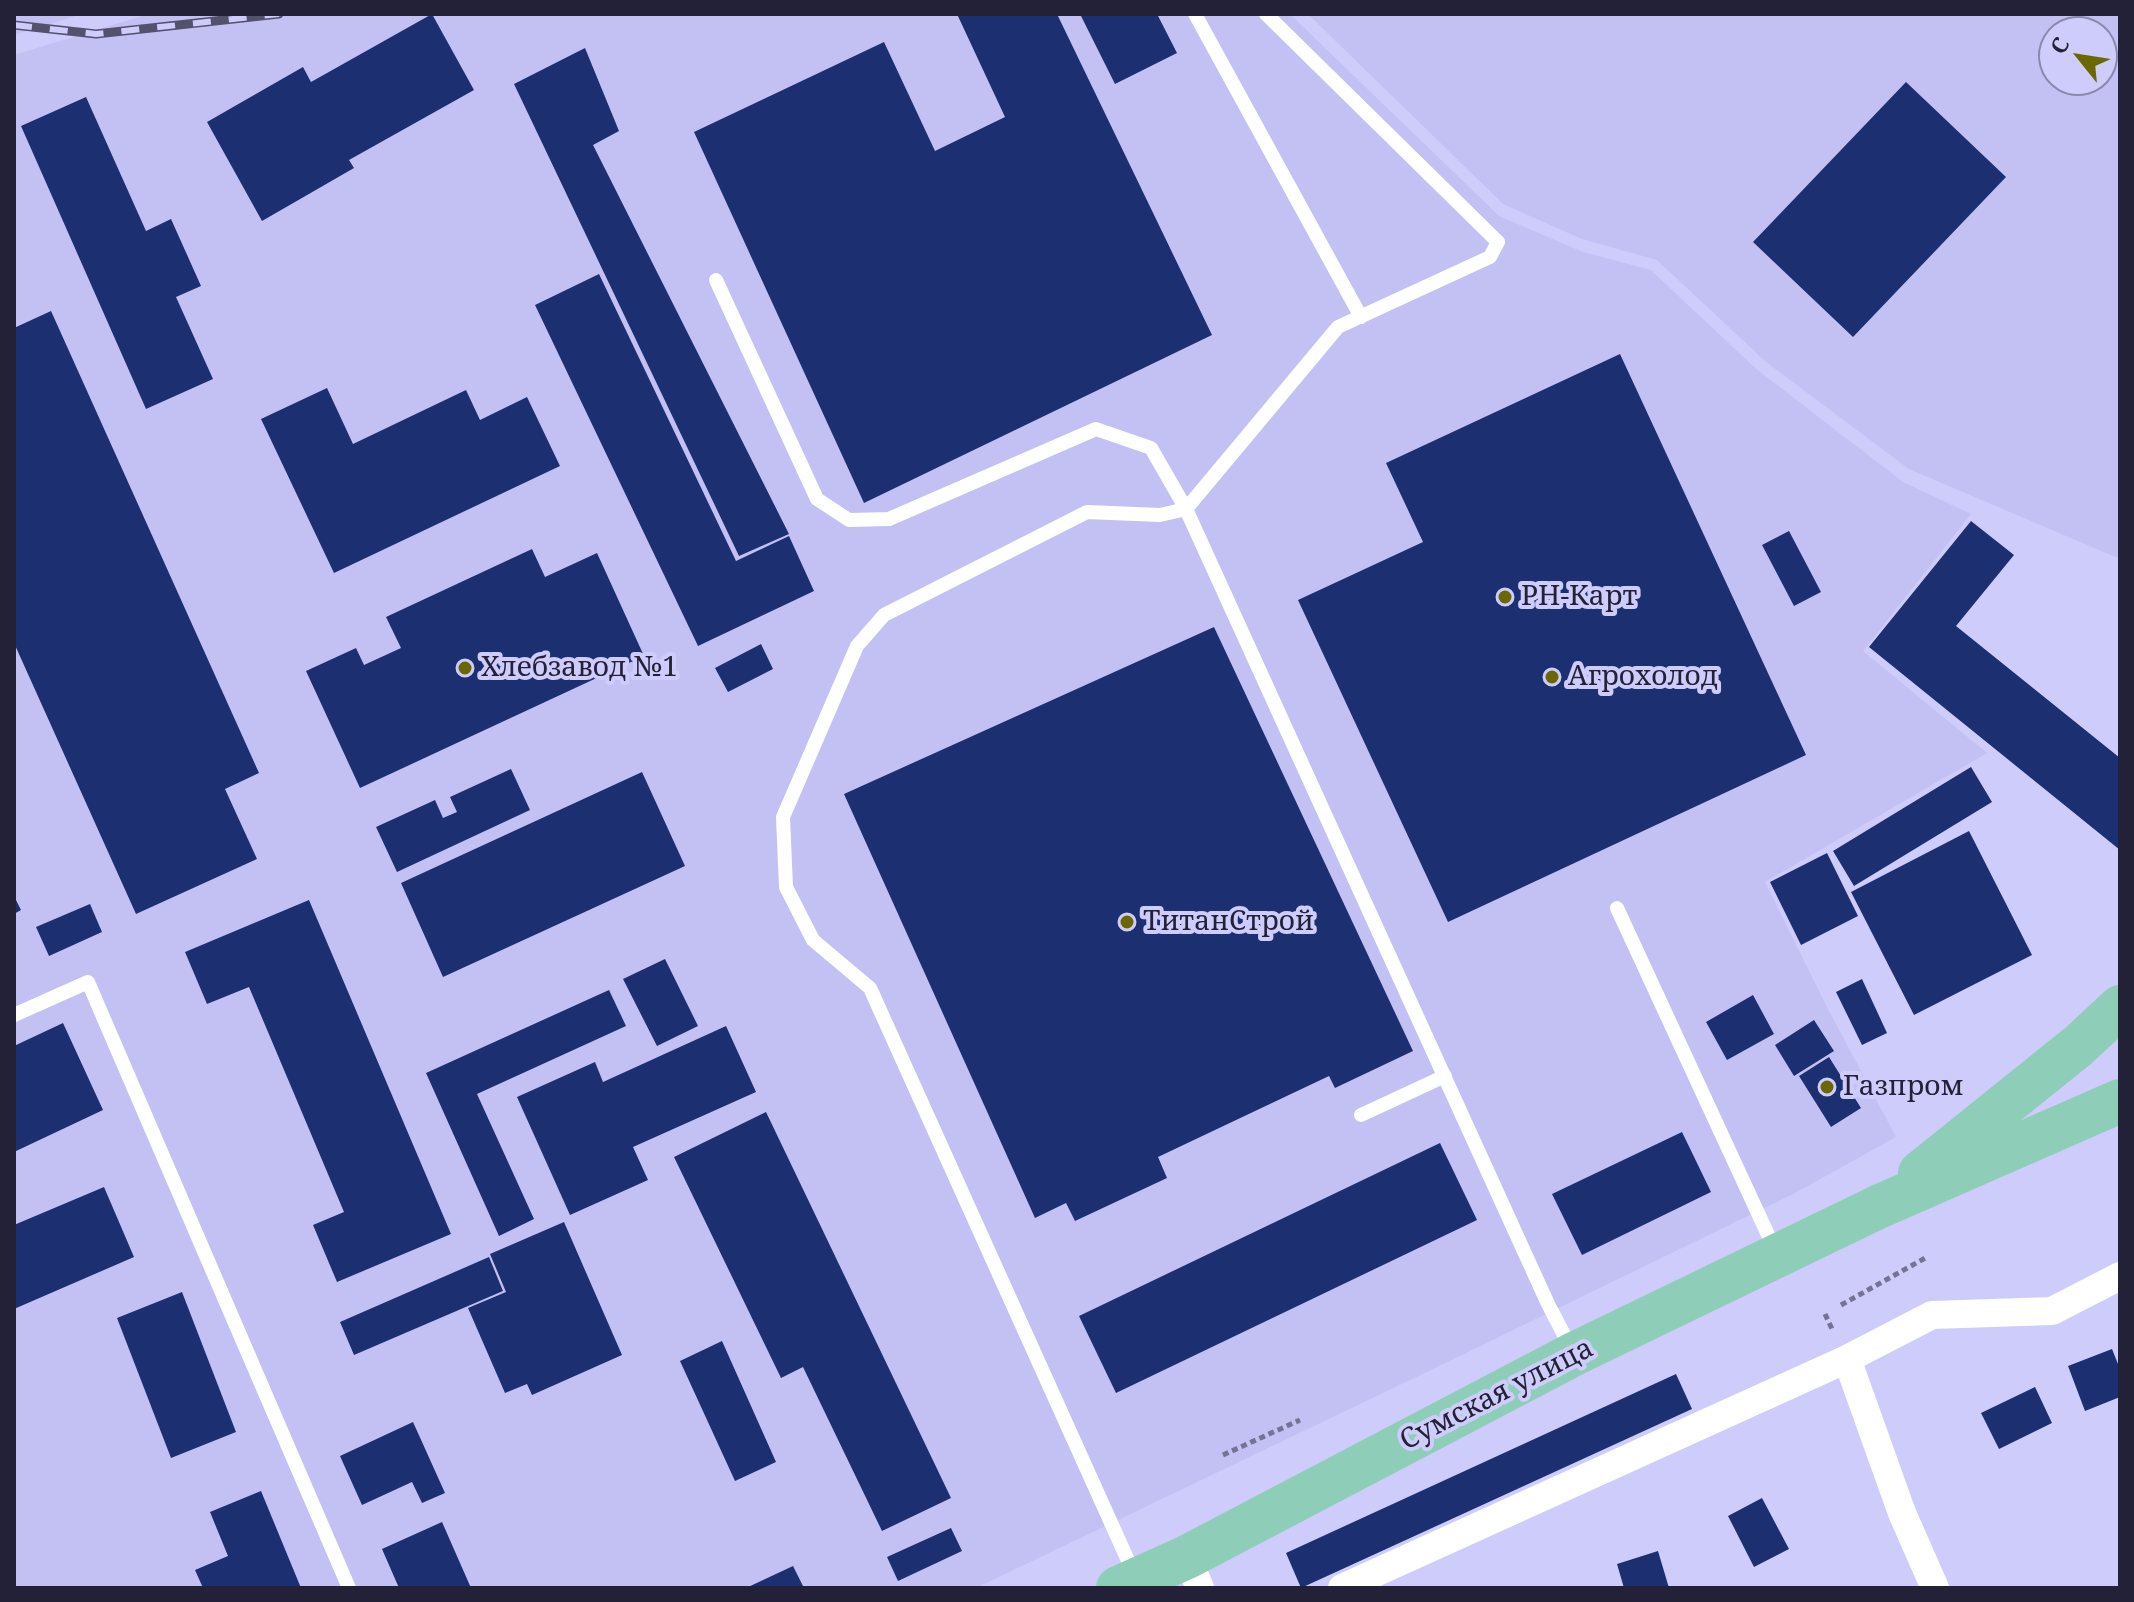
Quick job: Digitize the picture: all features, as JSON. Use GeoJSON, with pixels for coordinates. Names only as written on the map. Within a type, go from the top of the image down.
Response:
{"type":"FeatureCollection","features":[{"type":"Feature","properties":{"kind":"main road"},"geometry":{"type":"LineString","coordinates":[[1878,1207],[2078,1046],[2120,1007]]}},
{"type":"Feature","properties":{"kind":"main road"},"geometry":{"type":"LineString","coordinates":[[1878,1207],[2120,1101]]}},
{"type":"Feature","properties":{"kind":"main road","name":"Сумская улица"},"geometry":{"type":"LineString","coordinates":[[1127,1584],[1194,1572],[1574,1354],[1878,1207]]}},
{"type":"Feature","properties":{"kind":"street"},"geometry":{"type":"LineString","coordinates":[[1342,1588],[1847,1359],[1932,1315],[2052,1311],[2120,1276]]}},
{"type":"Feature","properties":{"kind":"street"},"geometry":{"type":"LineString","coordinates":[[1847,1359],[1902,1513],[1935,1588]]}},
{"type":"Feature","properties":{"kind":"lane"},"geometry":{"type":"LineString","coordinates":[[1195,14],[1361,317]]}},
{"type":"Feature","properties":{"kind":"lane"},"geometry":{"type":"LineString","coordinates":[[1127,1584],[870,988],[813,940],[786,887],[783,817],[857,646],[884,615],[1087,512],[1160,515],[1186,509],[1338,327],[1490,257],[1498,242],[1266,14]]}},
{"type":"Feature","properties":{"kind":"lane"},"geometry":{"type":"LineString","coordinates":[[716,280],[817,499],[849,520],[889,519],[1096,429],[1151,448],[1186,509],[1541,1289],[1574,1354]]}},
{"type":"Feature","properties":{"kind":"lane"},"geometry":{"type":"LineString","coordinates":[[1617,908],[1778,1256]]}},
{"type":"Feature","properties":{"kind":"lane"},"geometry":{"type":"LineString","coordinates":[[14,1015],[88,982],[349,1588]]}},
{"type":"Feature","properties":{"kind":"lane"},"geometry":{"type":"LineString","coordinates":[[1361,1115],[1445,1076]]}},
{"type":"Feature","properties":{"kind":"path"},"geometry":{"type":"LineString","coordinates":[[1841,1305],[1927,1257]]}},
{"type":"Feature","properties":{"kind":"path"},"geometry":{"type":"LineString","coordinates":[[1223,1455],[1300,1420]]}},
{"type":"Feature","properties":{"kind":"shaded area"},"geometry":{"type":"Polygon","coordinates":[[[14,14],[82,14],[14,35],[14,14]]]}},
{"type":"Feature","properties":{"kind":"shaded area"},"geometry":{"type":"Polygon","coordinates":[[[149,14],[1290,14],[1499,216],[1583,252],[1651,270],[1755,368],[1903,482],[1971,514],[1863,651],[1987,753],[1765,882],[1896,1137],[1795,1193],[976,1588],[14,1588],[14,55],[149,14]]]}},
{"type":"Feature","properties":{"kind":"shaded area"},"geometry":{"type":"Polygon","coordinates":[[[1308,14],[2120,14],[2120,559],[1909,469],[1765,361],[1657,260],[1582,239],[1503,204],[1308,14]]]}},
{"type":"Feature","properties":{"kind":"building"},"geometry":{"type":"Polygon","coordinates":[[[432,14],[474,90],[349,160],[354,168],[262,221],[207,122],[303,67],[311,82],[432,14]]]}},
{"type":"Feature","properties":{"kind":"building"},"geometry":{"type":"Polygon","coordinates":[[[957,14],[1057,14],[1212,335],[864,503],[694,132],[884,42],[935,151],[1005,117],[957,14]]]}},
{"type":"Feature","properties":{"kind":"building"},"geometry":{"type":"Polygon","coordinates":[[[1080,14],[1157,14],[1177,53],[1115,84],[1080,14]]]}},
{"type":"Feature","properties":{"kind":"building"},"geometry":{"type":"Polygon","coordinates":[[[585,48],[619,131],[593,145],[789,534],[739,556],[514,84],[585,48]]]}},
{"type":"Feature","properties":{"kind":"building"},"geometry":{"type":"Polygon","coordinates":[[[1906,82],[2006,177],[1853,337],[1753,242],[1906,82]]]}},
{"type":"Feature","properties":{"kind":"building"},"geometry":{"type":"Polygon","coordinates":[[[86,97],[146,231],[171,219],[201,286],[176,297],[213,379],[146,409],[21,126],[86,97]]]}},
{"type":"Feature","properties":{"kind":"building"},"geometry":{"type":"Polygon","coordinates":[[[599,274],[736,561],[789,536],[814,591],[698,646],[535,305],[599,274]]]}},
{"type":"Feature","properties":{"kind":"building"},"geometry":{"type":"Polygon","coordinates":[[[51,311],[259,773],[225,789],[257,859],[136,914],[14,643],[14,328],[51,311]]]}},
{"type":"Feature","properties":{"kind":"building","name":"Агрохолод"},"geometry":{"type":"Polygon","coordinates":[[[1620,354],[1806,755],[1448,922],[1298,600],[1423,542],[1386,463],[1620,354]]]}},
{"type":"Feature","properties":{"kind":"building"},"geometry":{"type":"Polygon","coordinates":[[[327,388],[353,444],[466,390],[480,420],[527,397],[560,466],[334,573],[261,419],[327,388]]]}},
{"type":"Feature","properties":{"kind":"building"},"geometry":{"type":"Polygon","coordinates":[[[1971,521],[2014,555],[1956,626],[2120,758],[2120,850],[1869,647],[1971,521]]]}},
{"type":"Feature","properties":{"kind":"building"},"geometry":{"type":"Polygon","coordinates":[[[1789,531],[1821,592],[1794,606],[1762,545],[1789,531]]]}},
{"type":"Feature","properties":{"kind":"building","name":"Хлебзавод №1"},"geometry":{"type":"Polygon","coordinates":[[[532,549],[545,577],[597,553],[644,656],[360,788],[306,671],[356,648],[364,665],[401,648],[386,617],[532,549]]]}},
{"type":"Feature","properties":{"kind":"building","name":"ТитанСтрой"},"geometry":{"type":"Polygon","coordinates":[[[1214,627],[1413,1051],[1335,1088],[1329,1076],[1158,1157],[1167,1178],[1075,1221],[1066,1203],[1035,1218],[844,794],[1214,627]]]}},
{"type":"Feature","properties":{"kind":"building"},"geometry":{"type":"Polygon","coordinates":[[[761,644],[773,669],[728,692],[715,668],[761,644]]]}},
{"type":"Feature","properties":{"kind":"building"},"geometry":{"type":"Polygon","coordinates":[[[1971,767],[1992,802],[1854,886],[1833,851],[1971,767]]]}},
{"type":"Feature","properties":{"kind":"building"},"geometry":{"type":"Polygon","coordinates":[[[511,769],[530,810],[397,872],[376,827],[435,800],[443,818],[457,812],[450,797],[511,769]]]}},
{"type":"Feature","properties":{"kind":"building"},"geometry":{"type":"Polygon","coordinates":[[[642,772],[685,866],[443,977],[401,883],[642,772]]]}},
{"type":"Feature","properties":{"kind":"building"},"geometry":{"type":"Polygon","coordinates":[[[1969,831],[2032,955],[1914,1015],[1851,892],[1969,831]]]}},
{"type":"Feature","properties":{"kind":"building"},"geometry":{"type":"Polygon","coordinates":[[[1827,853],[1858,916],[1801,945],[1770,882],[1827,853]]]}},
{"type":"Feature","properties":{"kind":"building"},"geometry":{"type":"Polygon","coordinates":[[[14,896],[21,910],[14,914],[14,896]]]}},
{"type":"Feature","properties":{"kind":"building"},"geometry":{"type":"Polygon","coordinates":[[[309,900],[451,1234],[337,1282],[313,1225],[344,1212],[249,987],[207,1004],[185,952],[309,900]]]}},
{"type":"Feature","properties":{"kind":"building"},"geometry":{"type":"Polygon","coordinates":[[[90,904],[102,932],[49,956],[36,927],[90,904]]]}},
{"type":"Feature","properties":{"kind":"building"},"geometry":{"type":"Polygon","coordinates":[[[665,959],[698,1026],[657,1046],[623,979],[665,959]]]}},
{"type":"Feature","properties":{"kind":"building"},"geometry":{"type":"Polygon","coordinates":[[[1862,979],[1887,1033],[1862,1045],[1836,992],[1862,979]]]}},
{"type":"Feature","properties":{"kind":"building"},"geometry":{"type":"Polygon","coordinates":[[[609,990],[626,1026],[477,1094],[534,1219],[499,1236],[426,1073],[609,990]]]}},
{"type":"Feature","properties":{"kind":"building"},"geometry":{"type":"Polygon","coordinates":[[[1753,995],[1774,1034],[1727,1060],[1706,1022],[1753,995]]]}},
{"type":"Feature","properties":{"kind":"building","name":"Газпром"},"geometry":{"type":"Polygon","coordinates":[[[1814,1020],[1834,1051],[1794,1076],[1775,1045],[1814,1020]]]}},
{"type":"Feature","properties":{"kind":"building"},"geometry":{"type":"Polygon","coordinates":[[[63,1023],[103,1110],[14,1152],[14,1046],[63,1023]]]}},
{"type":"Feature","properties":{"kind":"building"},"geometry":{"type":"Polygon","coordinates":[[[726,1026],[756,1092],[633,1147],[648,1180],[570,1215],[517,1097],[595,1062],[603,1082],[726,1026]]]}},
{"type":"Feature","properties":{"kind":"building","name":"Газпром"},"geometry":{"type":"Polygon","coordinates":[[[1829,1057],[1861,1108],[1831,1127],[1799,1076],[1829,1057]]]}},
{"type":"Feature","properties":{"kind":"building"},"geometry":{"type":"Polygon","coordinates":[[[766,1112],[951,1498],[882,1531],[803,1367],[781,1378],[674,1157],[766,1112]]]}},
{"type":"Feature","properties":{"kind":"building"},"geometry":{"type":"Polygon","coordinates":[[[1682,1132],[1711,1192],[1582,1255],[1552,1194],[1682,1132]]]}},
{"type":"Feature","properties":{"kind":"building"},"geometry":{"type":"Polygon","coordinates":[[[1440,1143],[1477,1220],[1116,1393],[1079,1316],[1440,1143]]]}},
{"type":"Feature","properties":{"kind":"building"},"geometry":{"type":"Polygon","coordinates":[[[104,1187],[134,1257],[14,1309],[14,1225],[104,1187]]]}},
{"type":"Feature","properties":{"kind":"building"},"geometry":{"type":"Polygon","coordinates":[[[564,1222],[622,1355],[532,1395],[527,1384],[505,1393],[468,1308],[506,1292],[490,1254],[564,1222]]]}},
{"type":"Feature","properties":{"kind":"building"},"geometry":{"type":"Polygon","coordinates":[[[489,1257],[503,1291],[354,1355],[340,1322],[489,1257]]]}},
{"type":"Feature","properties":{"kind":"building"},"geometry":{"type":"Polygon","coordinates":[[[182,1292],[236,1432],[171,1458],[117,1318],[182,1292]]]}},
{"type":"Feature","properties":{"kind":"building"},"geometry":{"type":"Polygon","coordinates":[[[722,1341],[776,1462],[735,1481],[680,1361],[722,1341]]]}},
{"type":"Feature","properties":{"kind":"building"},"geometry":{"type":"Polygon","coordinates":[[[2112,1349],[2120,1369],[2120,1397],[2085,1411],[2068,1366],[2112,1349]]]}},
{"type":"Feature","properties":{"kind":"building"},"geometry":{"type":"Polygon","coordinates":[[[1676,1374],[1692,1409],[1301,1588],[1286,1553],[1676,1374]]]}},
{"type":"Feature","properties":{"kind":"building"},"geometry":{"type":"Polygon","coordinates":[[[2035,1387],[2052,1423],[1999,1449],[1981,1413],[2035,1387]]]}},
{"type":"Feature","properties":{"kind":"building"},"geometry":{"type":"Polygon","coordinates":[[[413,1422],[445,1493],[422,1503],[412,1482],[362,1505],[340,1456],[413,1422]]]}},
{"type":"Feature","properties":{"kind":"building"},"geometry":{"type":"Polygon","coordinates":[[[261,1491],[301,1588],[203,1588],[195,1570],[228,1556],[210,1512],[261,1491]]]}},
{"type":"Feature","properties":{"kind":"building"},"geometry":{"type":"Polygon","coordinates":[[[1762,1498],[1789,1549],[1754,1567],[1728,1516],[1762,1498]]]}},
{"type":"Feature","properties":{"kind":"building"},"geometry":{"type":"Polygon","coordinates":[[[442,1522],[471,1588],[399,1588],[382,1549],[442,1522]]]}},
{"type":"Feature","properties":{"kind":"building"},"geometry":{"type":"Polygon","coordinates":[[[951,1528],[962,1551],[898,1581],[887,1557],[951,1528]]]}},
{"type":"Feature","properties":{"kind":"building"},"geometry":{"type":"Polygon","coordinates":[[[1658,1551],[1669,1588],[1624,1588],[1617,1564],[1658,1551]]]}},
{"type":"Feature","properties":{"kind":"building"},"geometry":{"type":"Polygon","coordinates":[[[793,1566],[804,1588],[746,1588],[793,1566]]]}},
{"type":"Feature","properties":{"kind":"railway"},"geometry":{"type":"LineString","coordinates":[[14,25],[96,34],[279,14]]}},
{"type":"Feature","properties":{"kind":"place","name":"РН-Карт"},"geometry":{"type":"Point","coordinates":[1505,597]}},
{"type":"Feature","properties":{"kind":"place","name":"Хлебзавод №1"},"geometry":{"type":"Point","coordinates":[465,668]}},
{"type":"Feature","properties":{"kind":"place","name":"Агрохолод"},"geometry":{"type":"Point","coordinates":[1552,677]}},
{"type":"Feature","properties":{"kind":"place","name":"ТитанСтрой"},"geometry":{"type":"Point","coordinates":[1127,922]}},
{"type":"Feature","properties":{"kind":"place","name":"Газпром"},"geometry":{"type":"Point","coordinates":[1827,1087]}}]}
